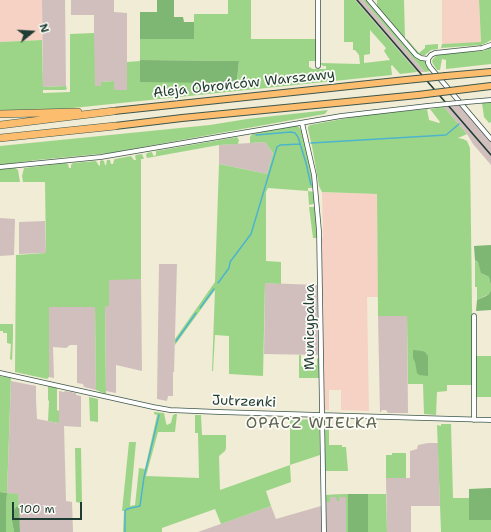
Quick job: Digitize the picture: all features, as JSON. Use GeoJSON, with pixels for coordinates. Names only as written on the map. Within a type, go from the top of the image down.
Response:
{"type":"FeatureCollection","features":[{"type":"Feature","properties":{"kind":"highway"},"geometry":{"type":"LineString","coordinates":[[0,114],[114,111]]}},
{"type":"Feature","properties":{"kind":"highway","name":"Aleja Obrońców Warszawy"},"geometry":{"type":"LineString","coordinates":[[0,124],[114,111]]}},
{"type":"Feature","properties":{"kind":"highway","name":"Aleja Obrońców Warszawy"},"geometry":{"type":"LineString","coordinates":[[0,138],[115,126]]}},
{"type":"Feature","properties":{"kind":"main road","name":"Aleja Obrońców Warszawy"},"geometry":{"type":"LineString","coordinates":[[114,111],[491,71]]}},
{"type":"Feature","properties":{"kind":"main road","name":"Aleja Obrońców Warszawy"},"geometry":{"type":"LineString","coordinates":[[115,126],[198,116],[418,95],[491,86]]}},
{"type":"Feature","properties":{"kind":"street"},"geometry":{"type":"LineString","coordinates":[[318,0],[318,66]]}},
{"type":"Feature","properties":{"kind":"street"},"geometry":{"type":"LineString","coordinates":[[369,0],[416,55],[428,59]]}},
{"type":"Feature","properties":{"kind":"street"},"geometry":{"type":"LineString","coordinates":[[491,45],[482,48],[435,53],[428,59],[430,67],[491,139]]}},
{"type":"Feature","properties":{"kind":"street"},"geometry":{"type":"LineString","coordinates":[[0,167],[101,157],[362,113],[491,100]]}},
{"type":"Feature","properties":{"kind":"street","name":"Municypalna"},"geometry":{"type":"LineString","coordinates":[[302,122],[314,175],[319,231],[324,532]]}},
{"type":"Feature","properties":{"kind":"street"},"geometry":{"type":"LineString","coordinates":[[474,316],[474,420]]}},
{"type":"Feature","properties":{"kind":"street","name":"Jutrzenki"},"geometry":{"type":"LineString","coordinates":[[0,373],[160,409],[491,420]]}},
{"type":"Feature","properties":{"kind":"shaded area"},"geometry":{"type":"Polygon","coordinates":[[[0,0],[42,0],[42,40],[0,42],[0,0]]]}},
{"type":"Feature","properties":{"kind":"shaded area"},"geometry":{"type":"Polygon","coordinates":[[[42,0],[65,0],[66,86],[43,87],[42,0]]]}},
{"type":"Feature","properties":{"kind":"shaded area"},"geometry":{"type":"Polygon","coordinates":[[[71,0],[114,0],[114,12],[127,13],[127,90],[114,90],[114,81],[101,82],[101,86],[94,86],[94,15],[71,15],[71,0]]]}},
{"type":"Feature","properties":{"kind":"shaded area"},"geometry":{"type":"Polygon","coordinates":[[[355,0],[363,0],[425,72],[417,72],[355,0]]]}},
{"type":"Feature","properties":{"kind":"shaded area"},"geometry":{"type":"Polygon","coordinates":[[[442,0],[479,0],[481,43],[442,44],[442,0]]]}},
{"type":"Feature","properties":{"kind":"shaded area"},"geometry":{"type":"Polygon","coordinates":[[[459,105],[491,142],[491,165],[444,107],[459,105]]]}},
{"type":"Feature","properties":{"kind":"shaded area"},"geometry":{"type":"Polygon","coordinates":[[[265,142],[273,153],[267,174],[219,164],[219,145],[265,142]]]}},
{"type":"Feature","properties":{"kind":"shaded area"},"geometry":{"type":"Polygon","coordinates":[[[322,192],[377,194],[378,297],[367,297],[369,411],[341,410],[341,390],[329,390],[329,410],[324,410],[321,238],[323,237],[322,192]]]}},
{"type":"Feature","properties":{"kind":"shaded area"},"geometry":{"type":"Polygon","coordinates":[[[0,218],[15,219],[14,255],[0,256],[0,218]]]}},
{"type":"Feature","properties":{"kind":"shaded area"},"geometry":{"type":"Polygon","coordinates":[[[45,221],[46,253],[19,254],[19,222],[45,221]]]}},
{"type":"Feature","properties":{"kind":"shaded area"},"geometry":{"type":"Polygon","coordinates":[[[159,264],[177,264],[173,396],[168,396],[167,401],[157,399],[159,264]]]}},
{"type":"Feature","properties":{"kind":"shaded area"},"geometry":{"type":"Polygon","coordinates":[[[109,279],[141,279],[142,371],[116,365],[116,393],[106,391],[105,306],[109,305],[109,279]]]}},
{"type":"Feature","properties":{"kind":"shaded area"},"geometry":{"type":"Polygon","coordinates":[[[265,283],[317,285],[318,355],[264,354],[265,283]]]}},
{"type":"Feature","properties":{"kind":"shaded area"},"geometry":{"type":"Polygon","coordinates":[[[48,307],[95,307],[96,390],[84,387],[83,384],[77,383],[77,345],[70,345],[66,348],[53,347],[54,378],[49,377],[48,307]]]}},
{"type":"Feature","properties":{"kind":"shaded area"},"geometry":{"type":"Polygon","coordinates":[[[378,316],[407,316],[408,413],[388,413],[386,410],[382,410],[380,413],[378,316]]]}},
{"type":"Feature","properties":{"kind":"shaded area"},"geometry":{"type":"Polygon","coordinates":[[[11,381],[36,386],[37,419],[59,423],[59,391],[76,393],[76,395],[81,396],[81,427],[64,426],[66,501],[72,502],[73,532],[20,532],[18,495],[7,493],[11,381]]]}},
{"type":"Feature","properties":{"kind":"shaded area"},"geometry":{"type":"Polygon","coordinates":[[[438,443],[440,506],[411,506],[411,532],[387,532],[386,478],[410,478],[410,451],[417,449],[418,445],[438,443]]]}},
{"type":"Feature","properties":{"kind":"shaded area"},"geometry":{"type":"Polygon","coordinates":[[[348,494],[348,532],[326,532],[325,495],[348,494]]]}},
{"type":"Feature","properties":{"kind":"shaded area"},"geometry":{"type":"Polygon","coordinates":[[[271,506],[276,519],[321,506],[323,532],[198,532],[271,506]]]}},
{"type":"Feature","properties":{"kind":"green space"},"geometry":{"type":"Polygon","coordinates":[[[157,0],[174,0],[174,17],[183,17],[184,22],[194,22],[194,39],[140,39],[140,12],[157,12],[157,0]]]}},
{"type":"Feature","properties":{"kind":"green space"},"geometry":{"type":"Polygon","coordinates":[[[228,0],[251,0],[251,39],[316,39],[316,61],[309,61],[309,67],[313,69],[326,69],[326,66],[323,66],[320,63],[360,64],[359,55],[355,50],[353,50],[353,42],[344,42],[344,0],[355,0],[417,72],[400,74],[392,65],[392,75],[63,109],[15,110],[0,112],[0,42],[42,40],[43,87],[66,86],[67,89],[43,90],[43,93],[70,92],[70,34],[94,33],[95,86],[101,86],[101,82],[114,81],[114,90],[127,90],[127,62],[140,61],[141,82],[237,80],[239,61],[140,60],[140,39],[194,39],[194,14],[228,14],[228,0]],[[370,30],[370,54],[364,55],[364,63],[390,60],[384,51],[386,48],[370,30]]]}},
{"type":"Feature","properties":{"kind":"green space"},"geometry":{"type":"Polygon","coordinates":[[[363,0],[367,0],[416,57],[424,60],[430,71],[425,72],[363,0]]]}},
{"type":"Feature","properties":{"kind":"green space"},"geometry":{"type":"Polygon","coordinates":[[[377,0],[404,0],[405,38],[376,6],[377,0]]]}},
{"type":"Feature","properties":{"kind":"green space"},"geometry":{"type":"Polygon","coordinates":[[[479,0],[491,0],[491,40],[481,45],[441,48],[442,44],[481,42],[479,0]]]}},
{"type":"Feature","properties":{"kind":"green space"},"geometry":{"type":"Polygon","coordinates":[[[407,39],[419,53],[425,48],[425,45],[438,44],[438,49],[431,50],[425,55],[420,56],[407,41],[407,39]]]}},
{"type":"Feature","properties":{"kind":"green space"},"geometry":{"type":"Polygon","coordinates":[[[491,48],[491,64],[446,69],[446,60],[442,59],[440,70],[437,70],[432,61],[437,55],[445,53],[483,51],[491,48]]]}},
{"type":"Feature","properties":{"kind":"green space"},"geometry":{"type":"Polygon","coordinates":[[[140,60],[239,61],[237,80],[224,83],[140,82],[140,60]]]}},
{"type":"Feature","properties":{"kind":"green space"},"geometry":{"type":"Polygon","coordinates":[[[491,102],[491,122],[489,123],[484,117],[482,103],[491,102]]]}},
{"type":"Feature","properties":{"kind":"green space"},"geometry":{"type":"Polygon","coordinates":[[[444,107],[467,134],[458,138],[467,141],[470,148],[473,385],[447,385],[447,391],[437,392],[436,415],[424,414],[423,384],[408,384],[407,316],[378,316],[377,194],[322,192],[319,186],[308,127],[310,125],[364,115],[427,109],[429,120],[439,123],[440,122],[430,109],[444,107]]]}},
{"type":"Feature","properties":{"kind":"green space"},"geometry":{"type":"Polygon","coordinates":[[[328,110],[325,114],[110,153],[0,165],[0,146],[210,125],[247,119],[328,110]]]}},
{"type":"Feature","properties":{"kind":"green space"},"geometry":{"type":"Polygon","coordinates":[[[295,125],[302,131],[314,187],[308,188],[308,191],[268,188],[266,192],[266,261],[281,262],[281,284],[265,283],[263,376],[229,374],[229,336],[215,335],[212,371],[215,290],[175,345],[175,339],[215,282],[219,164],[267,174],[273,153],[265,142],[250,143],[250,137],[252,134],[295,125]]]}},
{"type":"Feature","properties":{"kind":"green space"},"geometry":{"type":"Polygon","coordinates":[[[237,137],[239,140],[238,144],[219,145],[147,158],[146,155],[147,153],[152,152],[154,156],[156,155],[156,151],[237,137]]]}},
{"type":"Feature","properties":{"kind":"green space"},"geometry":{"type":"Polygon","coordinates":[[[142,154],[144,159],[141,159],[141,279],[109,280],[109,306],[105,306],[106,394],[96,390],[95,307],[49,307],[49,377],[47,379],[15,372],[16,255],[46,253],[45,182],[23,182],[22,176],[24,168],[66,163],[68,164],[69,168],[71,168],[73,163],[96,161],[99,166],[100,161],[102,160],[104,161],[105,165],[107,160],[110,160],[111,164],[113,164],[115,159],[131,156],[134,160],[136,160],[136,155],[142,154]]]}},
{"type":"Feature","properties":{"kind":"green space"},"geometry":{"type":"Polygon","coordinates":[[[15,168],[18,170],[20,182],[0,182],[0,169],[15,168]]]}},
{"type":"Feature","properties":{"kind":"green space"},"geometry":{"type":"Polygon","coordinates":[[[308,191],[314,192],[315,203],[309,205],[308,191]]]}},
{"type":"Feature","properties":{"kind":"green space"},"geometry":{"type":"Polygon","coordinates":[[[309,207],[315,207],[318,238],[313,238],[309,207]]]}},
{"type":"Feature","properties":{"kind":"green space"},"geometry":{"type":"Polygon","coordinates":[[[491,245],[491,286],[489,277],[481,273],[478,262],[475,260],[474,246],[491,245]]]}},
{"type":"Feature","properties":{"kind":"green space"},"geometry":{"type":"Polygon","coordinates":[[[475,260],[478,262],[483,274],[489,277],[491,286],[489,294],[477,300],[477,287],[475,287],[475,260]]]}},
{"type":"Feature","properties":{"kind":"green space"},"geometry":{"type":"Polygon","coordinates":[[[491,290],[491,310],[476,311],[477,300],[489,294],[491,290]]]}},
{"type":"Feature","properties":{"kind":"green space"},"geometry":{"type":"Polygon","coordinates":[[[0,324],[13,324],[12,363],[12,360],[10,359],[11,344],[7,343],[7,333],[0,331],[0,324]]]}},
{"type":"Feature","properties":{"kind":"green space"},"geometry":{"type":"Polygon","coordinates":[[[413,350],[425,352],[428,356],[428,376],[419,375],[417,373],[413,358],[413,350]]]}},
{"type":"Feature","properties":{"kind":"green space"},"geometry":{"type":"Polygon","coordinates":[[[299,355],[301,355],[301,366],[317,365],[317,358],[319,359],[319,378],[299,378],[299,355]]]}},
{"type":"Feature","properties":{"kind":"green space"},"geometry":{"type":"Polygon","coordinates":[[[475,356],[491,356],[491,397],[475,397],[475,356]]]}},
{"type":"Feature","properties":{"kind":"green space"},"geometry":{"type":"Polygon","coordinates":[[[0,376],[11,378],[7,493],[0,492],[0,376]]]}},
{"type":"Feature","properties":{"kind":"green space"},"geometry":{"type":"Polygon","coordinates":[[[49,386],[57,388],[57,410],[59,411],[59,423],[48,421],[49,386]]]}},
{"type":"Feature","properties":{"kind":"green space"},"geometry":{"type":"Polygon","coordinates":[[[89,397],[98,399],[98,422],[90,421],[89,397]]]}},
{"type":"Feature","properties":{"kind":"green space"},"geometry":{"type":"Polygon","coordinates":[[[154,412],[164,413],[167,425],[171,423],[173,415],[177,414],[175,432],[158,432],[146,476],[199,478],[198,433],[195,433],[195,415],[201,415],[202,435],[226,435],[225,451],[219,456],[220,490],[290,465],[291,482],[266,491],[271,506],[221,524],[215,509],[162,528],[162,532],[123,532],[124,511],[122,511],[129,442],[136,442],[130,506],[135,505],[139,468],[145,469],[157,415],[154,414],[154,412]]]}},
{"type":"Feature","properties":{"kind":"green space"},"geometry":{"type":"Polygon","coordinates":[[[319,419],[320,455],[290,465],[290,420],[319,419]]]}},
{"type":"Feature","properties":{"kind":"green space"},"geometry":{"type":"Polygon","coordinates":[[[441,424],[451,424],[453,498],[469,498],[469,520],[491,520],[491,532],[441,532],[437,425],[441,426],[441,424]]]}},
{"type":"Feature","properties":{"kind":"green space"},"geometry":{"type":"Polygon","coordinates":[[[325,426],[329,426],[329,445],[342,445],[342,447],[346,447],[348,471],[325,471],[325,426]]]}},
{"type":"Feature","properties":{"kind":"green space"},"geometry":{"type":"Polygon","coordinates":[[[75,448],[81,448],[82,503],[76,502],[75,448]]]}},
{"type":"Feature","properties":{"kind":"green space"},"geometry":{"type":"Polygon","coordinates":[[[392,453],[406,453],[406,478],[386,478],[386,455],[392,455],[392,453]]]}},
{"type":"Feature","properties":{"kind":"green space"},"geometry":{"type":"Polygon","coordinates":[[[491,488],[491,520],[469,520],[469,489],[491,488]]]}},
{"type":"Feature","properties":{"kind":"green space"},"geometry":{"type":"Polygon","coordinates":[[[0,492],[7,493],[6,532],[0,532],[0,492]]]}},
{"type":"Feature","properties":{"kind":"green space"},"geometry":{"type":"Polygon","coordinates":[[[7,493],[18,494],[19,505],[15,508],[12,521],[14,532],[6,532],[7,493]]]}},
{"type":"Feature","properties":{"kind":"green space"},"geometry":{"type":"Polygon","coordinates":[[[348,494],[348,532],[346,532],[346,497],[339,497],[339,501],[337,501],[336,497],[330,497],[330,501],[328,503],[325,495],[348,494]]]}},
{"type":"Feature","properties":{"kind":"green space"},"geometry":{"type":"Polygon","coordinates":[[[348,494],[368,494],[368,532],[348,532],[348,494]]]}},
{"type":"Feature","properties":{"kind":"green space"},"geometry":{"type":"Polygon","coordinates":[[[368,494],[386,494],[387,532],[368,532],[368,494]]]}},
{"type":"Feature","properties":{"kind":"green space"},"geometry":{"type":"Polygon","coordinates":[[[19,505],[20,532],[14,532],[12,521],[13,513],[15,508],[19,505]]]}},
{"type":"Feature","properties":{"kind":"waterway"},"geometry":{"type":"LineString","coordinates":[[311,143],[446,135],[459,124]]}},
{"type":"Feature","properties":{"kind":"waterway"},"geometry":{"type":"LineString","coordinates":[[256,135],[291,132],[295,133],[298,137],[311,185]]}},
{"type":"Feature","properties":{"kind":"waterway"},"geometry":{"type":"LineString","coordinates":[[218,283],[229,268],[230,262],[251,234],[277,147],[280,145],[300,144]]}},
{"type":"Feature","properties":{"kind":"waterway"},"geometry":{"type":"LineString","coordinates":[[200,308],[214,289]]}},
{"type":"Feature","properties":{"kind":"waterway"},"geometry":{"type":"LineString","coordinates":[[176,341],[196,313]]}},
{"type":"Feature","properties":{"kind":"waterway"},"geometry":{"type":"LineString","coordinates":[[125,532],[125,511],[127,509],[140,506],[144,477],[159,415]]}},
{"type":"Feature","properties":{"kind":"railway"},"geometry":{"type":"LineString","coordinates":[[357,0],[491,155]]}},
{"type":"Feature","properties":{"kind":"district","name":"OPACZ WIELKA"},"geometry":{"type":"Point","coordinates":[312,424]}}]}
